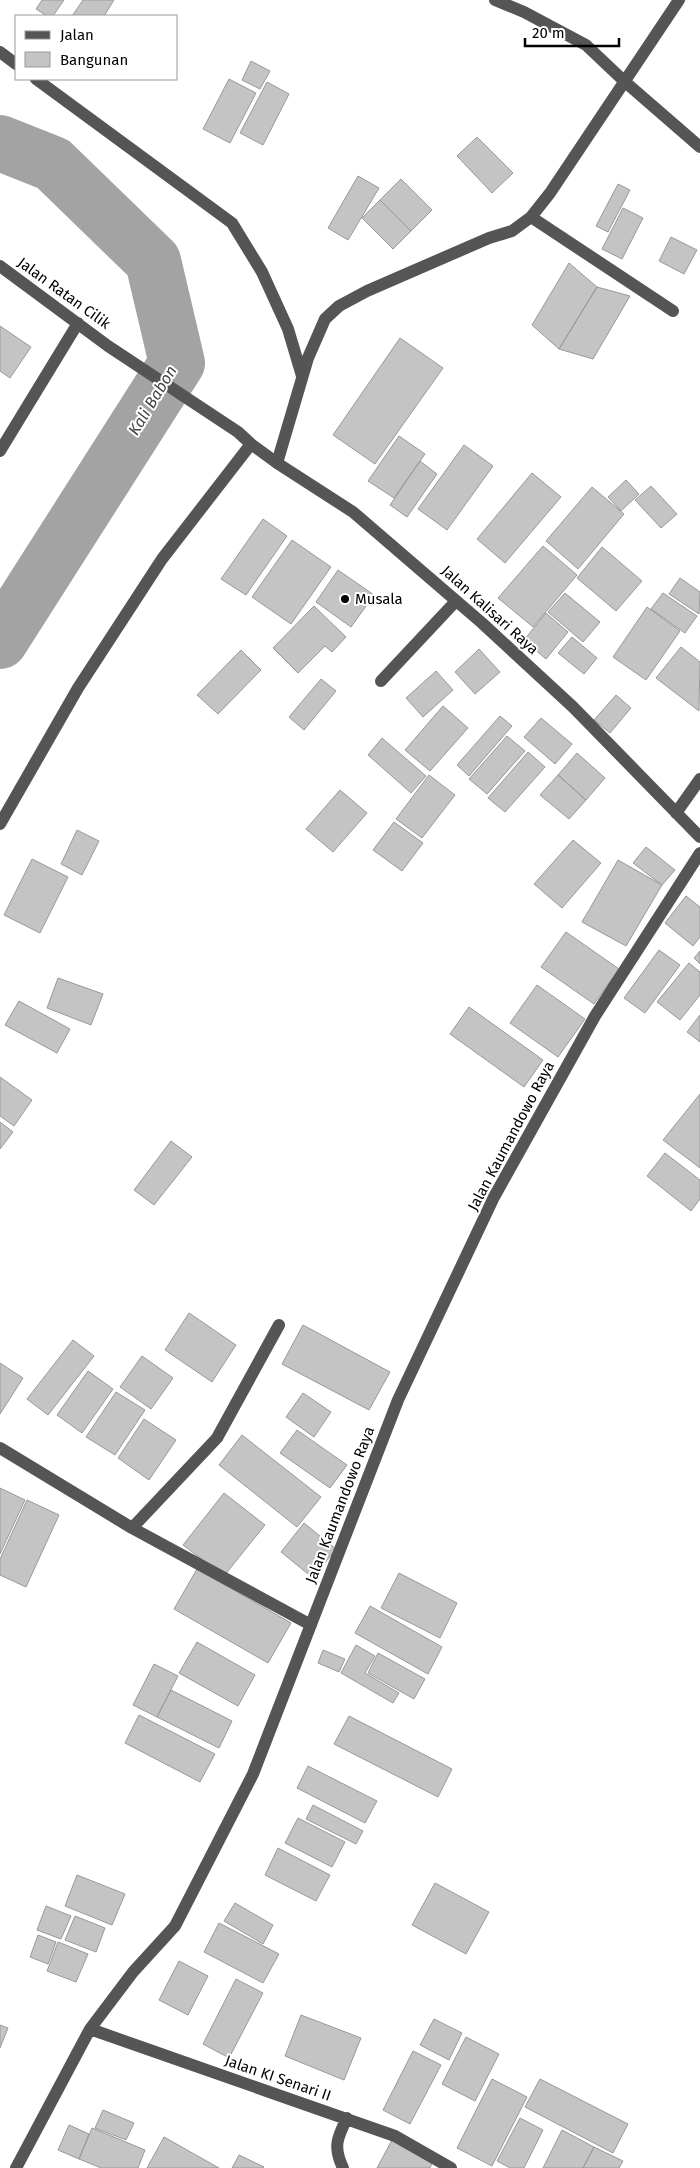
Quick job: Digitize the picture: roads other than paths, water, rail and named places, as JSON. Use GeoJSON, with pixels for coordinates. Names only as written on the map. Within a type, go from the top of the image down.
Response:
{"type":"FeatureCollection","features":[{"type":"Feature","properties":{"kind":"street"},"geometry":{"type":"LineString","coordinates":[[495,0],[524,12],[586,45],[624,82],[700,147]]}},
{"type":"Feature","properties":{"kind":"street"},"geometry":{"type":"LineString","coordinates":[[277,463],[308,358],[325,319],[339,306],[367,291],[489,238],[512,231],[531,217],[550,194],[679,0]]}},
{"type":"Feature","properties":{"kind":"street"},"geometry":{"type":"LineString","coordinates":[[0,52],[15,63]]}},
{"type":"Feature","properties":{"kind":"street"},"geometry":{"type":"LineString","coordinates":[[37,80],[232,223],[262,272],[288,329],[302,376]]}},
{"type":"Feature","properties":{"kind":"street"},"geometry":{"type":"LineString","coordinates":[[531,217],[673,311]]}},
{"type":"Feature","properties":{"kind":"street","name":"Jalan Ratan Cilik"},"geometry":{"type":"LineString","coordinates":[[0,266],[108,346],[238,432]]}},
{"type":"Feature","properties":{"kind":"street"},"geometry":{"type":"LineString","coordinates":[[0,451],[78,323]]}},
{"type":"Feature","properties":{"kind":"street","name":"Jalan Kalisari Raya"},"geometry":{"type":"LineString","coordinates":[[238,432],[277,463],[353,512],[456,601],[573,707],[700,837]]}},
{"type":"Feature","properties":{"kind":"street"},"geometry":{"type":"LineString","coordinates":[[0,824],[78,688],[162,559],[251,444]]}},
{"type":"Feature","properties":{"kind":"street"},"geometry":{"type":"LineString","coordinates":[[381,681],[456,601]]}},
{"type":"Feature","properties":{"kind":"street"},"geometry":{"type":"LineString","coordinates":[[676,813],[700,779]]}},
{"type":"Feature","properties":{"kind":"street","name":"Jalan Kaumandowo Raya"},"geometry":{"type":"LineString","coordinates":[[16,2168],[90,2029],[133,1972],[175,1926],[253,1774],[398,1400],[494,1197],[595,1016],[700,853]]}},
{"type":"Feature","properties":{"kind":"street"},"geometry":{"type":"LineString","coordinates":[[132,1528],[217,1438],[279,1325]]}},
{"type":"Feature","properties":{"kind":"street"},"geometry":{"type":"LineString","coordinates":[[0,1448],[132,1528],[311,1625]]}},
{"type":"Feature","properties":{"kind":"street","name":"Jalan KI Senari II"},"geometry":{"type":"LineString","coordinates":[[90,2029],[250,2087],[347,2118],[394,2136],[451,2168]]}},
{"type":"Feature","properties":{"kind":"street"},"geometry":{"type":"LineString","coordinates":[[343,2168],[337,2155],[337,2143],[347,2118]]}},
{"type":"Feature","properties":{"kind":"waterway","name":"Kali Babon"},"geometry":{"type":"LineString","coordinates":[[0,143],[53,164],[153,261],[177,363],[0,641]]}},
{"type":"Feature","properties":{"kind":"place","name":"Musala"},"geometry":{"type":"Point","coordinates":[345,599]}}]}
